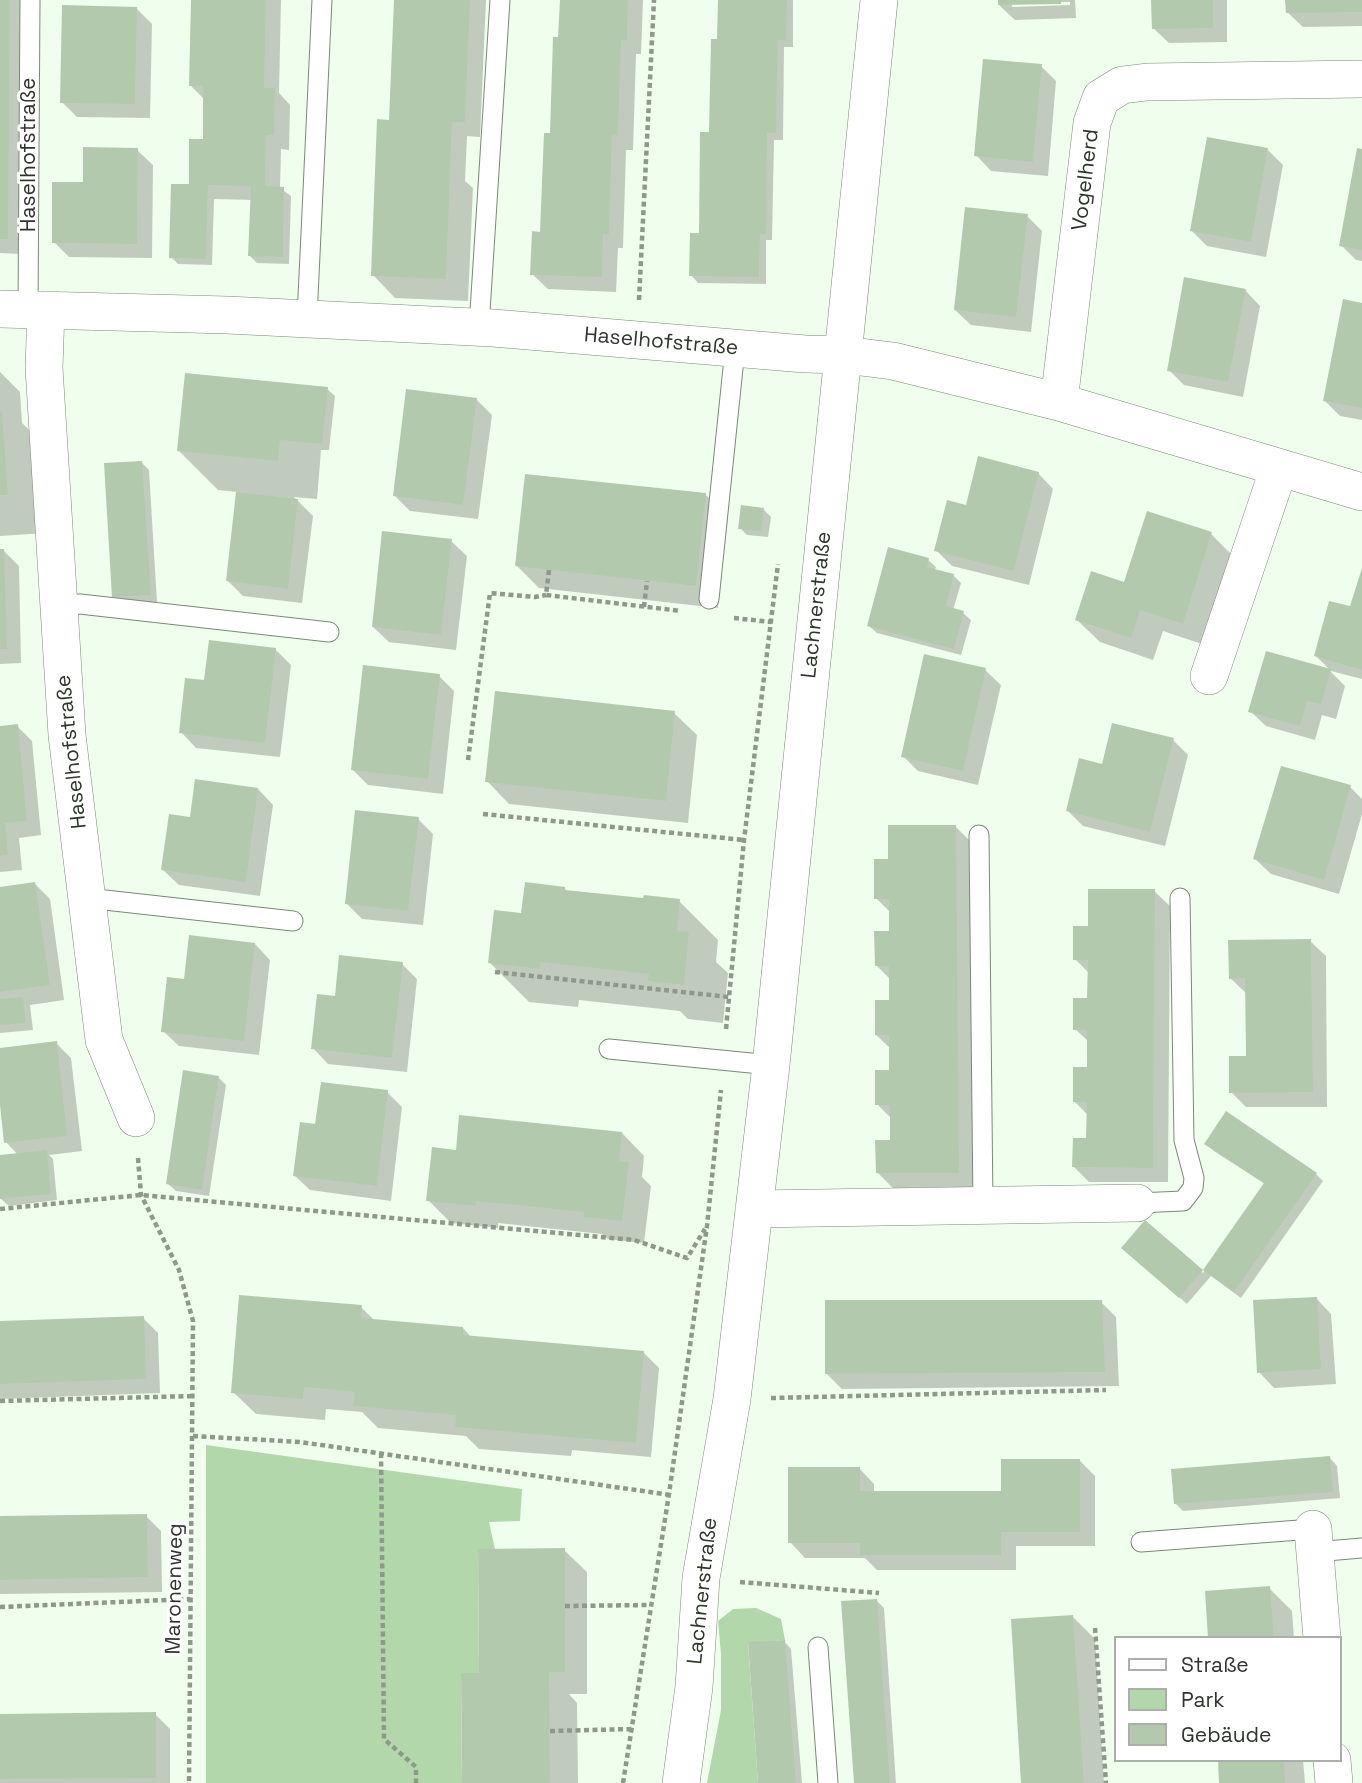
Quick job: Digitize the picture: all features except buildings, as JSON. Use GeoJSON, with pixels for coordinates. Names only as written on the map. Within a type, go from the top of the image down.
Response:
{"type":"FeatureCollection","features":[{"type":"Feature","properties":{"kind":"street","name":"Lachnerstraße"},"geometry":{"type":"LineString","coordinates":[[681,1783],[694,1687],[701,1578],[732,1399],[771,1065],[879,0]]}},
{"type":"Feature","properties":{"kind":"street","name":"Vogelherd"},"geometry":{"type":"LineString","coordinates":[[1059,402],[1092,123],[1101,98],[1122,85],[1147,82],[1362,79]]}},
{"type":"Feature","properties":{"kind":"street","name":"Haselhofstraße"},"geometry":{"type":"LineString","coordinates":[[136,1118],[104,1040],[67,735],[44,368],[25,309],[307,318],[479,327],[735,349],[844,355]]}},
{"type":"Feature","properties":{"kind":"street"},"geometry":{"type":"LineString","coordinates":[[844,355],[893,361],[1059,402],[1362,492]]}},
{"type":"Feature","properties":{"kind":"street"},"geometry":{"type":"LineString","coordinates":[[1209,676],[1279,468]]}},
{"type":"Feature","properties":{"kind":"street"},"geometry":{"type":"LineString","coordinates":[[754,1209],[1137,1203]]}},
{"type":"Feature","properties":{"kind":"street"},"geometry":{"type":"LineString","coordinates":[[1314,1540],[1322,1636]]}},
{"type":"Feature","properties":{"kind":"street"},"geometry":{"type":"LineString","coordinates":[[1332,1762],[1334,1783]]}},
{"type":"Feature","properties":{"kind":"lane","name":"Haselhofstraße"},"geometry":{"type":"LineString","coordinates":[[25,309],[30,0]]}},
{"type":"Feature","properties":{"kind":"lane"},"geometry":{"type":"LineString","coordinates":[[307,318],[322,0]]}},
{"type":"Feature","properties":{"kind":"lane"},"geometry":{"type":"LineString","coordinates":[[479,327],[500,0]]}},
{"type":"Feature","properties":{"kind":"lane"},"geometry":{"type":"LineString","coordinates":[[709,599],[735,349]]}},
{"type":"Feature","properties":{"kind":"lane"},"geometry":{"type":"LineString","coordinates":[[59,606],[80,604],[329,632]]}},
{"type":"Feature","properties":{"kind":"lane"},"geometry":{"type":"LineString","coordinates":[[979,835],[984,1206]]}},
{"type":"Feature","properties":{"kind":"lane"},"geometry":{"type":"LineString","coordinates":[[87,898],[293,921]]}},
{"type":"Feature","properties":{"kind":"lane"},"geometry":{"type":"LineString","coordinates":[[1137,1203],[1183,1201],[1193,1188],[1194,1178],[1184,1139],[1180,898]]}},
{"type":"Feature","properties":{"kind":"lane"},"geometry":{"type":"LineString","coordinates":[[609,1049],[771,1065]]}},
{"type":"Feature","properties":{"kind":"lane"},"geometry":{"type":"LineString","coordinates":[[1141,1542],[1314,1540],[1362,1548]]}},
{"type":"Feature","properties":{"kind":"lane"},"geometry":{"type":"LineString","coordinates":[[818,1647],[828,1783]]}},
{"type":"Feature","properties":{"kind":"path"},"geometry":{"type":"LineString","coordinates":[[637,339],[654,0]]}},
{"type":"Feature","properties":{"kind":"path"},"geometry":{"type":"LineString","coordinates":[[623,1783],[669,1494],[707,1226],[744,840],[779,557]]}},
{"type":"Feature","properties":{"kind":"path"},"geometry":{"type":"LineString","coordinates":[[546,594],[549,570]]}},
{"type":"Feature","properties":{"kind":"path"},"geometry":{"type":"LineString","coordinates":[[644,607],[647,581]]}},
{"type":"Feature","properties":{"kind":"path"},"geometry":{"type":"LineString","coordinates":[[468,760],[490,593],[535,597],[546,594],[682,611]]}},
{"type":"Feature","properties":{"kind":"path"},"geometry":{"type":"LineString","coordinates":[[733,618],[771,622]]}},
{"type":"Feature","properties":{"kind":"path"},"geometry":{"type":"LineString","coordinates":[[483,814],[744,840]]}},
{"type":"Feature","properties":{"kind":"path"},"geometry":{"type":"LineString","coordinates":[[495,972],[729,997]]}},
{"type":"Feature","properties":{"kind":"path"},"geometry":{"type":"LineString","coordinates":[[0,1209],[141,1195],[634,1240],[687,1258],[707,1226],[754,1209]]}},
{"type":"Feature","properties":{"kind":"path","name":"Maronenweg"},"geometry":{"type":"LineString","coordinates":[[141,1195],[178,1270],[193,1321],[189,1783]]}},
{"type":"Feature","properties":{"kind":"path"},"geometry":{"type":"LineString","coordinates":[[732,1399],[1106,1390]]}},
{"type":"Feature","properties":{"kind":"path"},"geometry":{"type":"LineString","coordinates":[[0,1401],[193,1396]]}},
{"type":"Feature","properties":{"kind":"path"},"geometry":{"type":"LineString","coordinates":[[193,1436],[300,1442],[713,1502]]}},
{"type":"Feature","properties":{"kind":"path"},"geometry":{"type":"LineString","coordinates":[[381,1453],[384,1739],[416,1766],[416,1783]]}},
{"type":"Feature","properties":{"kind":"path"},"geometry":{"type":"LineString","coordinates":[[701,1578],[880,1593]]}},
{"type":"Feature","properties":{"kind":"path"},"geometry":{"type":"LineString","coordinates":[[0,1607],[190,1599]]}},
{"type":"Feature","properties":{"kind":"path"},"geometry":{"type":"LineString","coordinates":[[565,1606],[650,1605]]}},
{"type":"Feature","properties":{"kind":"path"},"geometry":{"type":"LineString","coordinates":[[1095,1628],[1106,1783]]}},
{"type":"Feature","properties":{"kind":"path"},"geometry":{"type":"LineString","coordinates":[[550,1731],[632,1730]]}},
{"type":"Feature","properties":{"kind":"green space"},"geometry":{"type":"Polygon","coordinates":[[[206,1445],[522,1489],[520,1521],[489,1522],[495,1549],[478,1549],[479,1673],[461,1673],[462,1783],[206,1783],[206,1445]]]}},
{"type":"Feature","properties":{"kind":"green space"},"geometry":{"type":"Polygon","coordinates":[[[756,1608],[781,1619],[785,1640],[748,1643],[758,1783],[707,1783],[721,1710],[718,1621],[733,1609],[756,1608]]]}}]}
